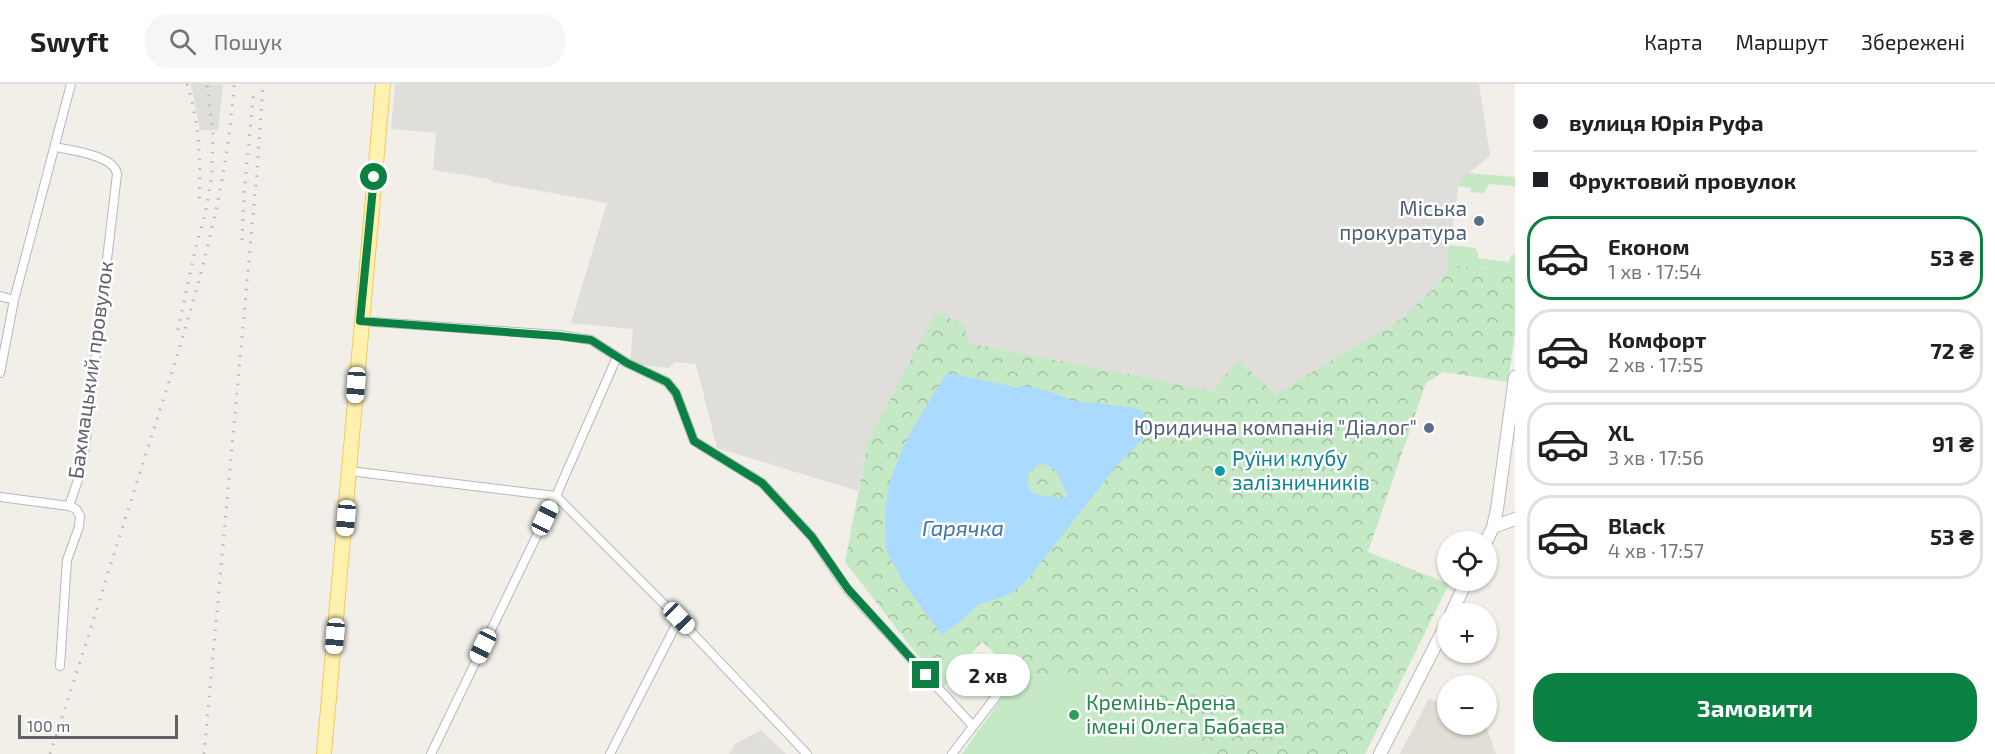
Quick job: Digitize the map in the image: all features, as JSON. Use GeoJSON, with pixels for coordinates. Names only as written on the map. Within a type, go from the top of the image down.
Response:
{"type":"FeatureCollection","features":[{"type":"Feature","properties":{"kind":"main road"},"geometry":{"type":"LineString","coordinates":[[324,754],[350,471],[360,321],[383,84]]}},
{"type":"Feature","properties":{"kind":"street"},"geometry":{"type":"LineString","coordinates":[[0,373],[14,300],[71,84]]}},
{"type":"Feature","properties":{"kind":"street","name":"Бахмацький провулок"},"geometry":{"type":"LineString","coordinates":[[55,147],[110,162],[117,174],[85,448],[69,506],[76,509],[80,516],[79,527],[67,561],[60,666]]}},
{"type":"Feature","properties":{"kind":"street"},"geometry":{"type":"LineString","coordinates":[[0,296],[14,300]]}},
{"type":"Feature","properties":{"kind":"street"},"geometry":{"type":"LineString","coordinates":[[360,321],[591,340],[617,357],[667,382],[676,393],[694,441],[762,483],[812,537],[848,589],[973,726]]}},
{"type":"Feature","properties":{"kind":"street"},"geometry":{"type":"LineString","coordinates":[[431,754],[556,496],[617,357]]}},
{"type":"Feature","properties":{"kind":"street"},"geometry":{"type":"LineString","coordinates":[[1491,531],[1515,377]]}},
{"type":"Feature","properties":{"kind":"street"},"geometry":{"type":"LineString","coordinates":[[350,471],[556,496],[679,618],[807,754]]}},
{"type":"Feature","properties":{"kind":"street"},"geometry":{"type":"LineString","coordinates":[[0,497],[69,506]]}},
{"type":"Feature","properties":{"kind":"street"},"geometry":{"type":"LineString","coordinates":[[1493,527],[1515,519]]}},
{"type":"Feature","properties":{"kind":"street"},"geometry":{"type":"LineString","coordinates":[[610,754],[679,618]]}},
{"type":"Feature","properties":{"kind":"street"},"geometry":{"type":"LineString","coordinates":[[1380,754],[1437,643]]}},
{"type":"Feature","properties":{"kind":"street"},"geometry":{"type":"LineString","coordinates":[[952,754],[1007,682]]}},
{"type":"Feature","properties":{"kind":"shaded area"},"geometry":{"type":"Polygon","coordinates":[[[191,84],[221,84],[223,86],[218,130],[200,130],[191,84]]]}},
{"type":"Feature","properties":{"kind":"shaded area"},"geometry":{"type":"Polygon","coordinates":[[[395,84],[1479,84],[1490,156],[1459,181],[1447,270],[1437,285],[1403,318],[1275,394],[1239,360],[1214,391],[968,343],[868,442],[858,491],[717,448],[696,364],[675,362],[669,368],[630,364],[633,329],[571,323],[607,203],[433,170],[436,133],[391,129],[395,84]]]}},
{"type":"Feature","properties":{"kind":"shaded area"},"geometry":{"type":"Polygon","coordinates":[[[1429,698],[1437,702],[1437,735],[1489,735],[1496,754],[1400,754],[1429,698]]]}},
{"type":"Feature","properties":{"kind":"shaded area"},"geometry":{"type":"Polygon","coordinates":[[[761,730],[786,754],[729,754],[735,744],[761,730]]]}},
{"type":"Feature","properties":{"kind":"green space"},"geometry":{"type":"Polygon","coordinates":[[[1467,173],[1515,177],[1515,186],[1489,184],[1484,193],[1471,192],[1471,188],[1458,186],[1459,181],[1467,173]]]}},
{"type":"Feature","properties":{"kind":"green space"},"geometry":{"type":"Polygon","coordinates":[[[1450,245],[1475,248],[1478,258],[1509,262],[1511,256],[1515,254],[1515,273],[1447,264],[1450,245]]]}},
{"type":"Feature","properties":{"kind":"green space"},"geometry":{"type":"Polygon","coordinates":[[[1447,264],[1515,273],[1515,333],[1508,382],[1443,372],[1426,383],[1368,552],[1437,579],[1437,591],[1446,591],[1440,603],[1437,603],[1437,608],[1365,754],[1205,754],[1130,693],[1070,673],[1017,676],[982,641],[943,688],[845,562],[868,442],[936,312],[964,325],[968,343],[1214,391],[1238,359],[1275,394],[1403,318],[1437,285],[1447,270],[1447,264]]]}},
{"type":"Feature","properties":{"kind":"green space","name":"Кремінь-Арена імені Олега Бабаєва"},"geometry":{"type":"Polygon","coordinates":[[[1070,673],[1130,693],[1205,754],[962,754],[1017,676],[1070,673]]]}},
{"type":"Feature","properties":{"kind":"water","name":"Гарячка"},"geometry":{"type":"Polygon","coordinates":[[[947,373],[1020,388],[1021,385],[1051,392],[1074,401],[1130,407],[1141,410],[1148,419],[1150,427],[1142,440],[1118,464],[1025,583],[1006,596],[979,604],[942,635],[900,578],[887,553],[885,530],[889,487],[895,467],[913,428],[947,373]],[[1041,464],[1029,475],[1028,482],[1031,491],[1042,496],[1065,498],[1067,495],[1058,475],[1047,465],[1041,464]]]}},
{"type":"Feature","properties":{"kind":"railway"},"geometry":{"type":"LineString","coordinates":[[187,84],[195,114],[199,145],[199,206]]}},
{"type":"Feature","properties":{"kind":"railway"},"geometry":{"type":"LineString","coordinates":[[178,330],[206,210],[212,174],[213,134],[207,84]]}},
{"type":"Feature","properties":{"kind":"railway"},"geometry":{"type":"LineString","coordinates":[[50,754],[191,307],[223,174],[234,84]]}},
{"type":"Feature","properties":{"kind":"railway"},"geometry":{"type":"LineString","coordinates":[[204,754],[263,84]]}},
{"type":"Feature","properties":{"kind":"railway"},"geometry":{"type":"LineString","coordinates":[[242,240],[254,90]]}},
{"type":"Feature","properties":{"kind":"place","name":"Міська прокуратура"},"geometry":{"type":"Point","coordinates":[1479,221]}},
{"type":"Feature","properties":{"kind":"place","name":"Юридична компанія \"Діалог\""},"geometry":{"type":"Point","coordinates":[1429,428]}},
{"type":"Feature","properties":{"kind":"place","name":"Руїни клубу залізничників"},"geometry":{"type":"Point","coordinates":[1220,471]}},
{"type":"Feature","properties":{"kind":"place","name":"Кремінь-Арена імені Олега Бабаєва"},"geometry":{"type":"Point","coordinates":[1074,715]}},
{"type":"Feature","properties":{"kind":"route"},"geometry":{"type":"LineString","coordinates":[[374,177],[360,321],[591,340],[627,363],[667,382],[676,393],[694,441],[762,483],[812,537],[848,589],[926,675]]}}]}
